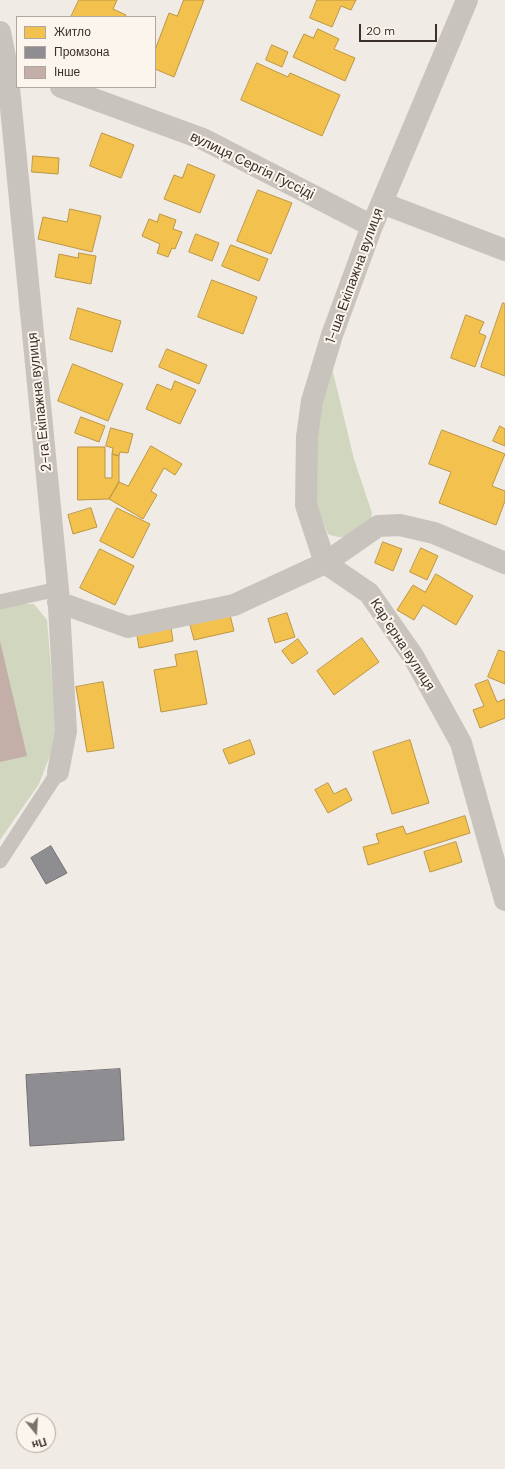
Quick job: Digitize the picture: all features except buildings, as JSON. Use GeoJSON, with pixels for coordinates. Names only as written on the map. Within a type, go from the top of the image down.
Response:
{"type":"FeatureCollection","features":[{"type":"Feature","properties":{"kind":"street","name":"1-ша Екіпажна вулиця"},"geometry":{"type":"LineString","coordinates":[[326,563],[306,505],[307,437],[311,408],[332,335],[372,226],[467,0]]}},
{"type":"Feature","properties":{"kind":"street","name":"2-га Екіпажна вулиця"},"geometry":{"type":"LineString","coordinates":[[0,32],[12,69],[58,595],[66,731],[58,772]]}},
{"type":"Feature","properties":{"kind":"street","name":"вулиця Сергія Гуссіді"},"geometry":{"type":"LineString","coordinates":[[64,88],[203,139],[372,226]]}},
{"type":"Feature","properties":{"kind":"street"},"geometry":{"type":"LineString","coordinates":[[382,203],[505,250]]}},
{"type":"Feature","properties":{"kind":"street"},"geometry":{"type":"LineString","coordinates":[[58,595],[128,627],[234,606],[326,563],[378,526],[400,525],[434,533],[505,563]]}},
{"type":"Feature","properties":{"kind":"street","name":"Карʼєрна вулиця"},"geometry":{"type":"LineString","coordinates":[[326,563],[369,593],[413,656],[461,743],[505,900]]}},
{"type":"Feature","properties":{"kind":"lane"},"geometry":{"type":"LineString","coordinates":[[0,602],[58,595]]}},
{"type":"Feature","properties":{"kind":"lane"},"geometry":{"type":"LineString","coordinates":[[0,860],[58,772]]}},
{"type":"Feature","properties":{"kind":"green space"},"geometry":{"type":"Polygon","coordinates":[[[332,368],[354,459],[372,513],[369,525],[354,535],[345,537],[328,534],[315,501],[317,436],[321,404],[332,368]]]}},
{"type":"Feature","properties":{"kind":"green space"},"geometry":{"type":"Polygon","coordinates":[[[14,604],[34,604],[47,620],[56,727],[51,753],[39,784],[0,840],[0,607],[14,604]]]}}]}
